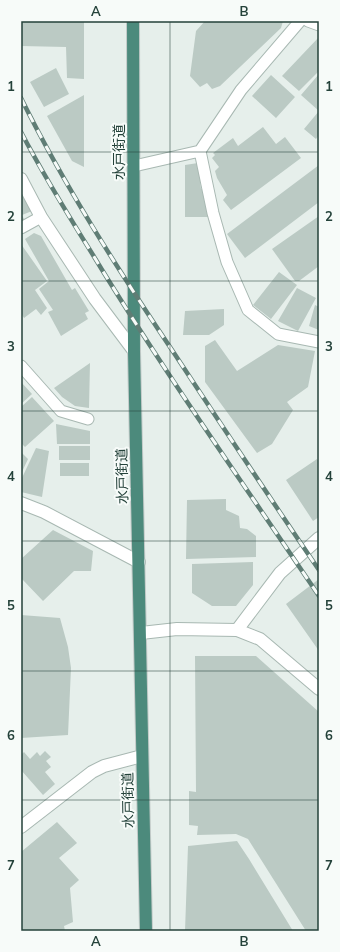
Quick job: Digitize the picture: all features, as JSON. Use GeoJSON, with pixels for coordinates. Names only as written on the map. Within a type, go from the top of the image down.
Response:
{"type":"FeatureCollection","features":[{"type":"Feature","properties":{"kind":"highway","name":"水戸街道"},"geometry":{"type":"LineString","coordinates":[[133,21],[134,351],[146,931]]}},
{"type":"Feature","properties":{"kind":"street"},"geometry":{"type":"LineString","coordinates":[[21,178],[41,217],[95,299],[134,351]]}},
{"type":"Feature","properties":{"kind":"street"},"geometry":{"type":"LineString","coordinates":[[21,503],[44,512],[139,562]]}},
{"type":"Feature","properties":{"kind":"street"},"geometry":{"type":"LineString","coordinates":[[237,630],[280,573],[319,538]]}},
{"type":"Feature","properties":{"kind":"street"},"geometry":{"type":"LineString","coordinates":[[141,633],[177,629],[237,630],[260,639],[319,689]]}},
{"type":"Feature","properties":{"kind":"street"},"geometry":{"type":"LineString","coordinates":[[21,827],[92,772],[104,766],[142,756]]}},
{"type":"Feature","properties":{"kind":"lane"},"geometry":{"type":"LineString","coordinates":[[134,166],[200,151],[241,90],[300,21]]}},
{"type":"Feature","properties":{"kind":"lane"},"geometry":{"type":"LineString","coordinates":[[308,21],[319,25]]}},
{"type":"Feature","properties":{"kind":"lane"},"geometry":{"type":"LineString","coordinates":[[200,151],[213,213],[227,262],[248,310],[278,334],[319,342]]}},
{"type":"Feature","properties":{"kind":"lane"},"geometry":{"type":"LineString","coordinates":[[21,228],[41,217]]}},
{"type":"Feature","properties":{"kind":"lane"},"geometry":{"type":"LineString","coordinates":[[21,366],[61,411],[88,418]]}},
{"type":"Feature","properties":{"kind":"building"},"geometry":{"type":"Polygon","coordinates":[[[21,21],[84,21],[84,79],[67,78],[66,47],[21,46],[21,21]]]}},
{"type":"Feature","properties":{"kind":"building"},"geometry":{"type":"Polygon","coordinates":[[[205,21],[283,21],[281,28],[220,86],[212,89],[207,83],[200,87],[190,76],[196,31],[205,21]]]}},
{"type":"Feature","properties":{"kind":"building"},"geometry":{"type":"Polygon","coordinates":[[[319,37],[319,71],[299,91],[282,76],[319,37]]]}},
{"type":"Feature","properties":{"kind":"building"},"geometry":{"type":"Polygon","coordinates":[[[56,68],[69,94],[44,107],[30,82],[56,68]]]}},
{"type":"Feature","properties":{"kind":"building"},"geometry":{"type":"Polygon","coordinates":[[[319,74],[319,111],[301,95],[319,74]]]}},
{"type":"Feature","properties":{"kind":"building"},"geometry":{"type":"Polygon","coordinates":[[[271,75],[295,97],[276,118],[252,96],[271,75]]]}},
{"type":"Feature","properties":{"kind":"building"},"geometry":{"type":"Polygon","coordinates":[[[84,95],[84,167],[72,161],[47,116],[84,95]]]}},
{"type":"Feature","properties":{"kind":"building"},"geometry":{"type":"Polygon","coordinates":[[[319,111],[319,135],[316,139],[304,129],[319,111]]]}},
{"type":"Feature","properties":{"kind":"building"},"geometry":{"type":"Polygon","coordinates":[[[263,127],[276,144],[285,137],[301,158],[231,210],[223,200],[227,195],[217,178],[215,171],[219,167],[212,158],[215,155],[213,153],[233,138],[238,146],[263,127]]]}},
{"type":"Feature","properties":{"kind":"building"},"geometry":{"type":"Polygon","coordinates":[[[198,163],[201,189],[205,190],[208,217],[185,217],[185,165],[198,163]]]}},
{"type":"Feature","properties":{"kind":"building"},"geometry":{"type":"Polygon","coordinates":[[[319,165],[319,202],[245,258],[227,234],[319,165]]]}},
{"type":"Feature","properties":{"kind":"building"},"geometry":{"type":"Polygon","coordinates":[[[21,192],[32,211],[22,215],[25,221],[21,223],[21,192]]]}},
{"type":"Feature","properties":{"kind":"building"},"geometry":{"type":"Polygon","coordinates":[[[319,216],[319,266],[299,281],[295,281],[272,249],[319,216]]]}},
{"type":"Feature","properties":{"kind":"building"},"geometry":{"type":"Polygon","coordinates":[[[34,233],[41,236],[72,290],[75,288],[89,311],[85,313],[88,319],[61,336],[48,312],[53,310],[39,289],[49,281],[25,239],[34,233]]]}},
{"type":"Feature","properties":{"kind":"building"},"geometry":{"type":"Polygon","coordinates":[[[21,244],[47,281],[35,290],[47,308],[41,315],[36,309],[24,318],[21,313],[21,244]]]}},
{"type":"Feature","properties":{"kind":"building"},"geometry":{"type":"Polygon","coordinates":[[[279,272],[297,285],[271,319],[253,305],[279,272]]]}},
{"type":"Feature","properties":{"kind":"building"},"geometry":{"type":"Polygon","coordinates":[[[297,288],[316,298],[298,331],[278,321],[297,288]]]}},
{"type":"Feature","properties":{"kind":"building"},"geometry":{"type":"Polygon","coordinates":[[[315,305],[319,307],[319,330],[309,326],[315,305]]]}},
{"type":"Feature","properties":{"kind":"building"},"geometry":{"type":"Polygon","coordinates":[[[224,309],[224,325],[209,335],[183,335],[185,311],[224,309]]]}},
{"type":"Feature","properties":{"kind":"building"},"geometry":{"type":"Polygon","coordinates":[[[215,340],[237,371],[278,345],[315,351],[308,387],[287,402],[293,410],[272,444],[257,453],[205,382],[205,346],[215,340]]]}},
{"type":"Feature","properties":{"kind":"building"},"geometry":{"type":"Polygon","coordinates":[[[90,363],[89,408],[75,406],[62,397],[54,388],[90,363]]]}},
{"type":"Feature","properties":{"kind":"building"},"geometry":{"type":"Polygon","coordinates":[[[21,382],[32,394],[21,404],[21,382]]]}},
{"type":"Feature","properties":{"kind":"building"},"geometry":{"type":"Polygon","coordinates":[[[32,397],[54,421],[25,447],[21,443],[21,407],[32,397]]]}},
{"type":"Feature","properties":{"kind":"building"},"geometry":{"type":"Polygon","coordinates":[[[56,424],[90,431],[90,444],[57,444],[56,424]]]}},
{"type":"Feature","properties":{"kind":"building"},"geometry":{"type":"Polygon","coordinates":[[[59,446],[90,446],[90,460],[59,460],[59,446]]]}},
{"type":"Feature","properties":{"kind":"building"},"geometry":{"type":"Polygon","coordinates":[[[36,448],[49,451],[42,497],[21,492],[21,480],[36,448]]]}},
{"type":"Feature","properties":{"kind":"building"},"geometry":{"type":"Polygon","coordinates":[[[21,452],[28,459],[21,474],[21,452]]]}},
{"type":"Feature","properties":{"kind":"building"},"geometry":{"type":"Polygon","coordinates":[[[317,459],[319,462],[319,517],[313,521],[286,480],[317,459]]]}},
{"type":"Feature","properties":{"kind":"building"},"geometry":{"type":"Polygon","coordinates":[[[60,463],[89,463],[89,476],[60,476],[60,463]]]}},
{"type":"Feature","properties":{"kind":"building"},"geometry":{"type":"Polygon","coordinates":[[[226,499],[226,510],[239,516],[240,528],[247,529],[256,536],[256,557],[186,559],[187,500],[226,499]]]}},
{"type":"Feature","properties":{"kind":"building"},"geometry":{"type":"Polygon","coordinates":[[[53,530],[93,551],[91,571],[74,571],[43,601],[22,579],[21,559],[53,530]]]}},
{"type":"Feature","properties":{"kind":"building"},"geometry":{"type":"Polygon","coordinates":[[[253,562],[253,585],[236,606],[212,606],[192,593],[192,564],[253,562]]]}},
{"type":"Feature","properties":{"kind":"building"},"geometry":{"type":"Polygon","coordinates":[[[319,579],[319,651],[286,604],[319,579]]]}},
{"type":"Feature","properties":{"kind":"building"},"geometry":{"type":"Polygon","coordinates":[[[21,615],[60,618],[68,647],[71,668],[68,735],[21,738],[21,615]]]}},
{"type":"Feature","properties":{"kind":"building"},"geometry":{"type":"Polygon","coordinates":[[[195,656],[256,656],[319,712],[319,931],[306,931],[248,839],[236,834],[197,835],[198,826],[189,825],[189,791],[196,792],[195,656]]]}},
{"type":"Feature","properties":{"kind":"building"},"geometry":{"type":"Polygon","coordinates":[[[45,751],[51,757],[46,761],[51,767],[45,772],[55,784],[43,795],[21,770],[21,755],[24,752],[30,759],[37,752],[40,756],[45,751]]]}},
{"type":"Feature","properties":{"kind":"building"},"geometry":{"type":"Polygon","coordinates":[[[57,822],[77,843],[59,858],[79,880],[70,888],[73,922],[64,926],[65,931],[21,931],[21,852],[57,822]]]}},
{"type":"Feature","properties":{"kind":"building"},"geometry":{"type":"Polygon","coordinates":[[[237,841],[293,931],[185,931],[188,846],[237,841]]]}},
{"type":"Feature","properties":{"kind":"railway"},"geometry":{"type":"LineString","coordinates":[[21,98],[74,196],[113,260],[319,570]]}},
{"type":"Feature","properties":{"kind":"railway"},"geometry":{"type":"LineString","coordinates":[[21,132],[65,210],[120,299],[204,427],[319,596]]}}]}
